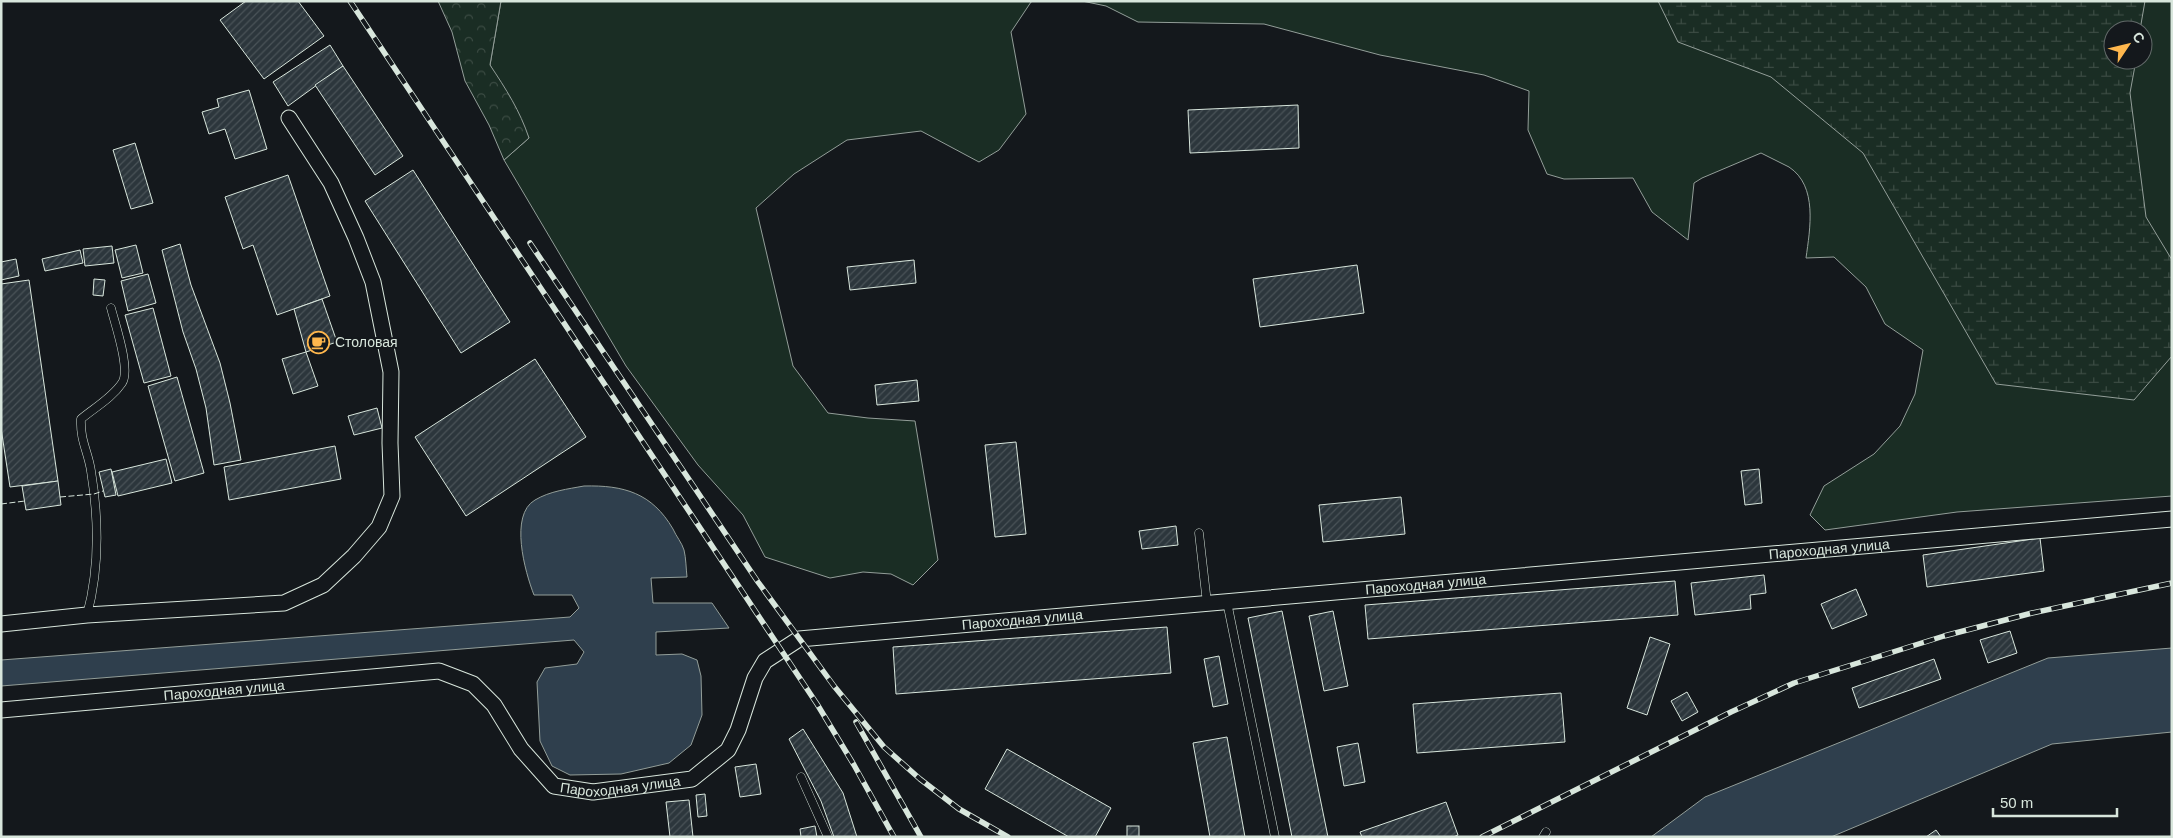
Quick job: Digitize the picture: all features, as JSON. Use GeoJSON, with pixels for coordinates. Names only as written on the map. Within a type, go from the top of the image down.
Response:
{"type":"FeatureCollection","features":[{"type":"Feature","properties":{"kind":"street"},"geometry":{"type":"LineString","coordinates":[[1,624],[87,615],[284,603],[323,585],[354,556],[379,527],[392,496],[390,444],[391,372],[373,282],[356,238],[330,183],[288,118]]}},
{"type":"Feature","properties":{"kind":"street","name":"Пароходная улица"},"geometry":{"type":"LineString","coordinates":[[1,710],[439,671],[473,684],[494,705],[521,750],[554,786],[593,792],[692,779],[728,750],[738,730],[755,678],[766,661],[799,639],[2172,520]]}},
{"type":"Feature","properties":{"kind":"lane"},"geometry":{"type":"LineString","coordinates":[[87,615],[94,587],[98,532],[89,458],[80,436],[81,419],[124,382],[124,363],[111,308]]}},
{"type":"Feature","properties":{"kind":"lane"},"geometry":{"type":"LineString","coordinates":[[1199,534],[1207,604]]}},
{"type":"Feature","properties":{"kind":"lane"},"geometry":{"type":"LineString","coordinates":[[1227,602],[1275,837]]}},
{"type":"Feature","properties":{"kind":"lane"},"geometry":{"type":"LineString","coordinates":[[801,777],[828,837]]}},
{"type":"Feature","properties":{"kind":"green space"},"geometry":{"type":"Polygon","coordinates":[[[438,1],[501,1],[490,65],[512,100],[529,138],[504,160],[489,125],[465,81],[452,32],[438,1]]]}},
{"type":"Feature","properties":{"kind":"green space"},"geometry":{"type":"Polygon","coordinates":[[[501,1],[1033,1],[1011,32],[1026,114],[999,150],[979,162],[921,131],[847,140],[794,174],[756,208],[793,366],[828,413],[915,421],[938,560],[913,585],[891,574],[863,572],[830,578],[765,557],[743,515],[698,465],[626,366],[504,160],[529,138],[490,65],[501,1]]]}},
{"type":"Feature","properties":{"kind":"green space"},"geometry":{"type":"Polygon","coordinates":[[[1082,1],[2172,1],[2172,496],[1957,512],[1825,530],[1810,515],[1824,486],[1874,454],[1900,426],[1915,394],[1923,350],[1885,324],[1866,287],[1834,257],[1806,258],[1810,221],[1808,196],[1798,175],[1789,167],[1761,153],[1694,183],[1688,240],[1652,212],[1633,178],[1564,179],[1547,174],[1528,130],[1529,91],[1484,75],[1380,55],[1264,24],[1138,22],[1106,6],[1082,1]]]}},
{"type":"Feature","properties":{"kind":"green space"},"geometry":{"type":"Polygon","coordinates":[[[1658,1],[2145,1],[2142,20],[2103,20],[2103,70],[2134,70],[2130,93],[2146,217],[2172,260],[2172,356],[2134,400],[1996,384],[1863,153],[1771,77],[1678,42],[1658,1]]]}},
{"type":"Feature","properties":{"kind":"water"},"geometry":{"type":"Polygon","coordinates":[[[584,486],[612,487],[624,490],[646,499],[656,507],[665,517],[682,545],[686,560],[687,577],[651,578],[653,603],[712,603],[729,628],[656,632],[656,655],[682,654],[697,660],[701,676],[702,715],[691,745],[669,763],[621,774],[570,775],[552,766],[540,741],[537,682],[545,668],[577,664],[584,652],[574,640],[1,686],[1,660],[570,617],[579,608],[572,595],[534,595],[524,559],[521,531],[527,507],[535,500],[553,492],[584,486]]]}},
{"type":"Feature","properties":{"kind":"water"},"geometry":{"type":"Polygon","coordinates":[[[2172,648],[2172,732],[2052,744],[1831,837],[1651,837],[1705,797],[2048,658],[2172,648]]]}},
{"type":"Feature","properties":{"kind":"building"},"geometry":{"type":"Polygon","coordinates":[[[246,1],[298,1],[324,36],[264,79],[220,20],[246,1]]]}},
{"type":"Feature","properties":{"kind":"building"},"geometry":{"type":"Polygon","coordinates":[[[330,45],[343,66],[288,106],[273,82],[330,45]]]}},
{"type":"Feature","properties":{"kind":"building"},"geometry":{"type":"Polygon","coordinates":[[[343,66],[403,156],[375,175],[315,85],[343,66]]]}},
{"type":"Feature","properties":{"kind":"building"},"geometry":{"type":"Polygon","coordinates":[[[249,90],[267,149],[235,159],[225,129],[209,134],[202,112],[219,107],[217,99],[249,90]]]}},
{"type":"Feature","properties":{"kind":"building"},"geometry":{"type":"Polygon","coordinates":[[[1298,105],[1299,148],[1190,153],[1188,110],[1298,105]]]}},
{"type":"Feature","properties":{"kind":"building"},"geometry":{"type":"Polygon","coordinates":[[[135,143],[153,203],[131,209],[113,150],[135,143]]]}},
{"type":"Feature","properties":{"kind":"building"},"geometry":{"type":"Polygon","coordinates":[[[413,170],[510,322],[461,353],[365,201],[413,170]]]}},
{"type":"Feature","properties":{"kind":"building"},"geometry":{"type":"Polygon","coordinates":[[[288,175],[330,296],[277,315],[253,245],[243,249],[225,197],[288,175]]]}},
{"type":"Feature","properties":{"kind":"building"},"geometry":{"type":"Polygon","coordinates":[[[180,244],[191,285],[220,363],[241,460],[214,465],[206,408],[196,369],[183,332],[162,250],[180,244]]]}},
{"type":"Feature","properties":{"kind":"building"},"geometry":{"type":"Polygon","coordinates":[[[136,245],[143,273],[122,278],[115,250],[136,245]]]}},
{"type":"Feature","properties":{"kind":"building"},"geometry":{"type":"Polygon","coordinates":[[[112,246],[114,263],[85,266],[83,249],[112,246]]]}},
{"type":"Feature","properties":{"kind":"building"},"geometry":{"type":"Polygon","coordinates":[[[80,250],[83,263],[45,271],[42,259],[80,250]]]}},
{"type":"Feature","properties":{"kind":"building"},"geometry":{"type":"Polygon","coordinates":[[[16,259],[19,276],[1,280],[1,262],[16,259]]]}},
{"type":"Feature","properties":{"kind":"building"},"geometry":{"type":"Polygon","coordinates":[[[914,260],[916,283],[850,290],[847,267],[914,260]]]}},
{"type":"Feature","properties":{"kind":"building"},"geometry":{"type":"Polygon","coordinates":[[[1357,265],[1364,313],[1260,327],[1253,279],[1357,265]]]}},
{"type":"Feature","properties":{"kind":"building"},"geometry":{"type":"Polygon","coordinates":[[[148,274],[156,303],[128,311],[121,281],[148,274]]]}},
{"type":"Feature","properties":{"kind":"building"},"geometry":{"type":"Polygon","coordinates":[[[94,279],[105,280],[103,296],[93,295],[94,279]]]}},
{"type":"Feature","properties":{"kind":"building"},"geometry":{"type":"Polygon","coordinates":[[[29,280],[58,481],[10,487],[1,428],[1,284],[29,280]]]}},
{"type":"Feature","properties":{"kind":"building"},"geometry":{"type":"Polygon","coordinates":[[[322,299],[337,342],[306,352],[294,309],[322,299]]]}},
{"type":"Feature","properties":{"kind":"building"},"geometry":{"type":"Polygon","coordinates":[[[153,308],[171,376],[144,383],[125,315],[153,308]]]}},
{"type":"Feature","properties":{"kind":"building"},"geometry":{"type":"Polygon","coordinates":[[[306,352],[318,386],[293,394],[282,359],[306,352]]]}},
{"type":"Feature","properties":{"kind":"building"},"geometry":{"type":"Polygon","coordinates":[[[535,359],[586,437],[466,516],[415,437],[535,359]]]}},
{"type":"Feature","properties":{"kind":"building"},"geometry":{"type":"Polygon","coordinates":[[[177,377],[204,473],[175,481],[148,386],[177,377]]]}},
{"type":"Feature","properties":{"kind":"building"},"geometry":{"type":"Polygon","coordinates":[[[917,380],[919,401],[877,405],[875,385],[917,380]]]}},
{"type":"Feature","properties":{"kind":"building"},"geometry":{"type":"Polygon","coordinates":[[[377,408],[382,428],[354,435],[348,416],[377,408]]]}},
{"type":"Feature","properties":{"kind":"building"},"geometry":{"type":"Polygon","coordinates":[[[1016,442],[1026,534],[995,537],[985,445],[1016,442]]]}},
{"type":"Feature","properties":{"kind":"building"},"geometry":{"type":"Polygon","coordinates":[[[335,446],[341,479],[229,500],[224,467],[335,446]]]}},
{"type":"Feature","properties":{"kind":"building"},"geometry":{"type":"Polygon","coordinates":[[[166,459],[172,483],[118,496],[112,472],[166,459]]]}},
{"type":"Feature","properties":{"kind":"building"},"geometry":{"type":"Polygon","coordinates":[[[111,469],[116,495],[105,497],[99,472],[111,469]]]}},
{"type":"Feature","properties":{"kind":"building"},"geometry":{"type":"Polygon","coordinates":[[[1759,469],[1762,503],[1745,505],[1741,471],[1759,469]]]}},
{"type":"Feature","properties":{"kind":"building"},"geometry":{"type":"Polygon","coordinates":[[[58,481],[61,505],[26,510],[22,486],[58,481]]]}},
{"type":"Feature","properties":{"kind":"building"},"geometry":{"type":"Polygon","coordinates":[[[1401,497],[1405,534],[1323,542],[1319,505],[1401,497]]]}},
{"type":"Feature","properties":{"kind":"building"},"geometry":{"type":"Polygon","coordinates":[[[1176,526],[1178,545],[1142,549],[1139,531],[1176,526]]]}},
{"type":"Feature","properties":{"kind":"building"},"geometry":{"type":"Polygon","coordinates":[[[2040,538],[2044,571],[1927,587],[1923,555],[2040,538]]]}},
{"type":"Feature","properties":{"kind":"building"},"geometry":{"type":"Polygon","coordinates":[[[1764,575],[1766,593],[1750,595],[1751,609],[1695,615],[1691,583],[1764,575]]]}},
{"type":"Feature","properties":{"kind":"building"},"geometry":{"type":"Polygon","coordinates":[[[1675,581],[1678,615],[1368,639],[1365,605],[1675,581]]]}},
{"type":"Feature","properties":{"kind":"building"},"geometry":{"type":"Polygon","coordinates":[[[1856,589],[1867,615],[1832,629],[1821,604],[1856,589]]]}},
{"type":"Feature","properties":{"kind":"building"},"geometry":{"type":"Polygon","coordinates":[[[1282,611],[1328,837],[1292,837],[1248,618],[1282,611]]]}},
{"type":"Feature","properties":{"kind":"building"},"geometry":{"type":"Polygon","coordinates":[[[1333,611],[1348,686],[1324,691],[1309,616],[1333,611]]]}},
{"type":"Feature","properties":{"kind":"building"},"geometry":{"type":"Polygon","coordinates":[[[1167,627],[1171,673],[896,694],[893,647],[1167,627]]]}},
{"type":"Feature","properties":{"kind":"building"},"geometry":{"type":"Polygon","coordinates":[[[2010,631],[2017,653],[1988,663],[1980,640],[2010,631]]]}},
{"type":"Feature","properties":{"kind":"building"},"geometry":{"type":"Polygon","coordinates":[[[1650,637],[1670,644],[1647,715],[1627,708],[1650,637]]]}},
{"type":"Feature","properties":{"kind":"building"},"geometry":{"type":"Polygon","coordinates":[[[1219,656],[1228,704],[1213,707],[1204,659],[1219,656]]]}},
{"type":"Feature","properties":{"kind":"building"},"geometry":{"type":"Polygon","coordinates":[[[1934,659],[1941,679],[1859,708],[1852,688],[1934,659]]]}},
{"type":"Feature","properties":{"kind":"building"},"geometry":{"type":"Polygon","coordinates":[[[1687,692],[1698,712],[1682,721],[1671,701],[1687,692]]]}},
{"type":"Feature","properties":{"kind":"building"},"geometry":{"type":"Polygon","coordinates":[[[1561,693],[1565,742],[1417,753],[1413,704],[1561,693]]]}},
{"type":"Feature","properties":{"kind":"building"},"geometry":{"type":"Polygon","coordinates":[[[803,729],[843,793],[857,837],[834,837],[821,801],[789,739],[803,729]]]}},
{"type":"Feature","properties":{"kind":"building"},"geometry":{"type":"Polygon","coordinates":[[[1227,737],[1245,837],[1210,837],[1193,743],[1227,737]]]}},
{"type":"Feature","properties":{"kind":"building"},"geometry":{"type":"Polygon","coordinates":[[[1358,743],[1365,782],[1344,786],[1337,747],[1358,743]]]}},
{"type":"Feature","properties":{"kind":"building"},"geometry":{"type":"Polygon","coordinates":[[[1007,749],[1111,808],[1095,837],[1069,837],[985,789],[1007,749]]]}},
{"type":"Feature","properties":{"kind":"building"},"geometry":{"type":"Polygon","coordinates":[[[756,764],[761,794],[740,797],[735,767],[756,764]]]}},
{"type":"Feature","properties":{"kind":"building"},"geometry":{"type":"Polygon","coordinates":[[[705,794],[707,816],[698,817],[696,795],[705,794]]]}},
{"type":"Feature","properties":{"kind":"building"},"geometry":{"type":"Polygon","coordinates":[[[689,800],[693,837],[670,837],[666,802],[689,800]]]}},
{"type":"Feature","properties":{"kind":"building"},"geometry":{"type":"Polygon","coordinates":[[[1446,802],[1458,835],[1453,837],[1362,837],[1360,832],[1446,802]]]}},
{"type":"Feature","properties":{"kind":"building"},"geometry":{"type":"Polygon","coordinates":[[[815,826],[817,837],[801,837],[800,829],[815,826]]]}},
{"type":"Feature","properties":{"kind":"building"},"geometry":{"type":"Polygon","coordinates":[[[1127,826],[1139,826],[1139,837],[1127,837],[1127,826]]]}},
{"type":"Feature","properties":{"kind":"building"},"geometry":{"type":"Polygon","coordinates":[[[1936,830],[1941,837],[1926,837],[1936,830]]]}},
{"type":"Feature","properties":{"kind":"railway"},"geometry":{"type":"LineString","coordinates":[[350,1],[817,704],[894,837]]}},
{"type":"Feature","properties":{"kind":"railway"},"geometry":{"type":"LineString","coordinates":[[530,243],[758,582],[834,686],[884,747],[920,779],[959,809],[1008,837]]}},
{"type":"Feature","properties":{"kind":"railway"},"geometry":{"type":"LineString","coordinates":[[1482,837],[1731,712],[1794,683],[1944,636],[2032,613],[2172,583]]}},
{"type":"Feature","properties":{"kind":"railway"},"geometry":{"type":"LineString","coordinates":[[856,722],[921,837]]}},
{"type":"Feature","properties":{"kind":"fence"},"geometry":{"type":"LineString","coordinates":[[60,497],[94,494],[103,491]]}},
{"type":"Feature","properties":{"kind":"fence"},"geometry":{"type":"LineString","coordinates":[[1,504],[25,501]]}},
{"type":"Feature","properties":{"kind":"place","name":"Столовая"},"geometry":{"type":"Point","coordinates":[319,342]}}]}
